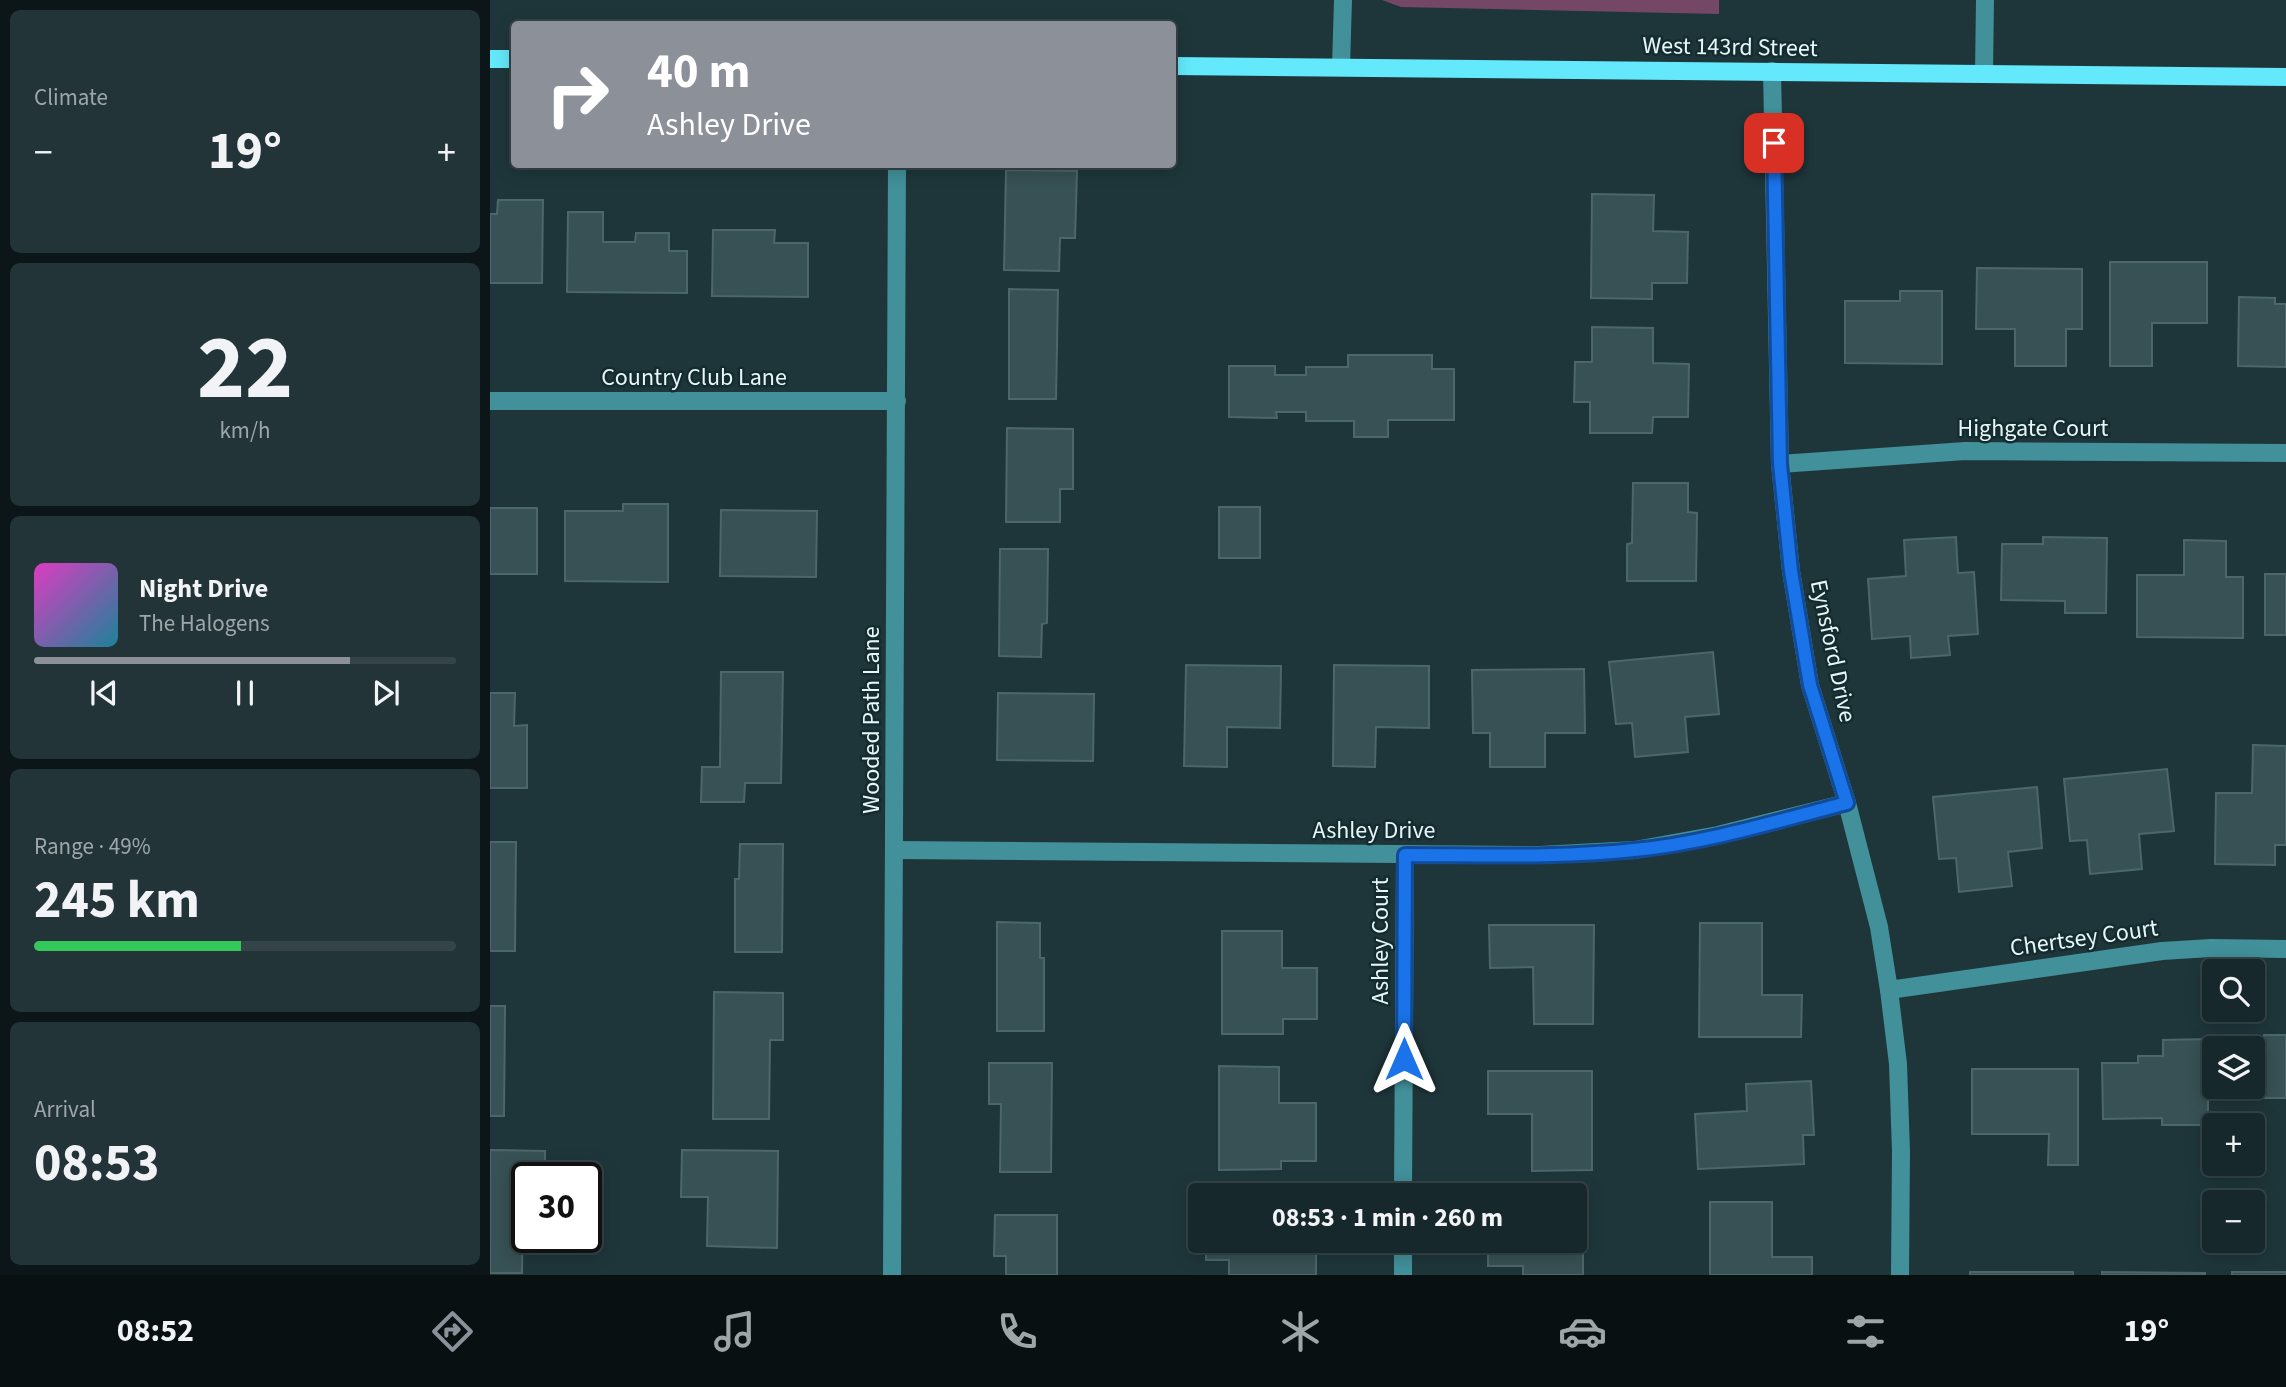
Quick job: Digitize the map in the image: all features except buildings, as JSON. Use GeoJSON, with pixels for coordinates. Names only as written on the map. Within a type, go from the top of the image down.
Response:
{"type":"FeatureCollection","features":[{"type":"Feature","properties":{"kind":"main road"},"geometry":{"type":"LineString","coordinates":[[490,59],[511,59]]}},
{"type":"Feature","properties":{"kind":"main road","name":"West 143rd Street"},"geometry":{"type":"LineString","coordinates":[[1176,66],[2286,77]]}},
{"type":"Feature","properties":{"kind":"street"},"geometry":{"type":"LineString","coordinates":[[1341,67],[1342,0]]}},
{"type":"Feature","properties":{"kind":"street"},"geometry":{"type":"LineString","coordinates":[[1984,74],[1985,0]]}},
{"type":"Feature","properties":{"kind":"street","name":"Eynsford Drive"},"geometry":{"type":"LineString","coordinates":[[1772,72],[1780,464],[1791,571],[1810,685],[1847,803],[1879,927],[1889,990],[1898,1076],[1901,1152],[1900,1275]]}},
{"type":"Feature","properties":{"kind":"street","name":"Wooded Path Lane"},"geometry":{"type":"LineString","coordinates":[[892,1275],[897,168]]}},
{"type":"Feature","properties":{"kind":"street","name":"Country Club Lane"},"geometry":{"type":"LineString","coordinates":[[490,401],[897,401]]}},
{"type":"Feature","properties":{"kind":"street","name":"Highgate Court"},"geometry":{"type":"LineString","coordinates":[[1780,464],[1965,452],[2286,453]]}},
{"type":"Feature","properties":{"kind":"street","name":"Ashley Drive"},"geometry":{"type":"LineString","coordinates":[[895,850],[1539,855],[1635,850],[1718,835],[1847,803]]}},
{"type":"Feature","properties":{"kind":"street","name":"Ashley Court"},"geometry":{"type":"LineString","coordinates":[[1403,1183],[1405,855]]}},
{"type":"Feature","properties":{"kind":"street","name":"Chertsey Court"},"geometry":{"type":"LineString","coordinates":[[1889,990],[2162,951],[2211,948],[2286,949]]}},
{"type":"Feature","properties":{"kind":"street"},"geometry":{"type":"LineString","coordinates":[[1403,1253],[1403,1275]]}},
{"type":"Feature","properties":{"kind":"shaded area"},"geometry":{"type":"Polygon","coordinates":[[[1382,0],[1719,0],[1719,14],[1401,7],[1382,0]]]}},
{"type":"Feature","properties":{"kind":"route"},"geometry":{"type":"LineString","coordinates":[[1404,1059],[1405,855],[1539,855],[1635,850],[1718,835],[1847,803],[1810,685],[1791,571],[1780,464],[1774,143]]}}]}
